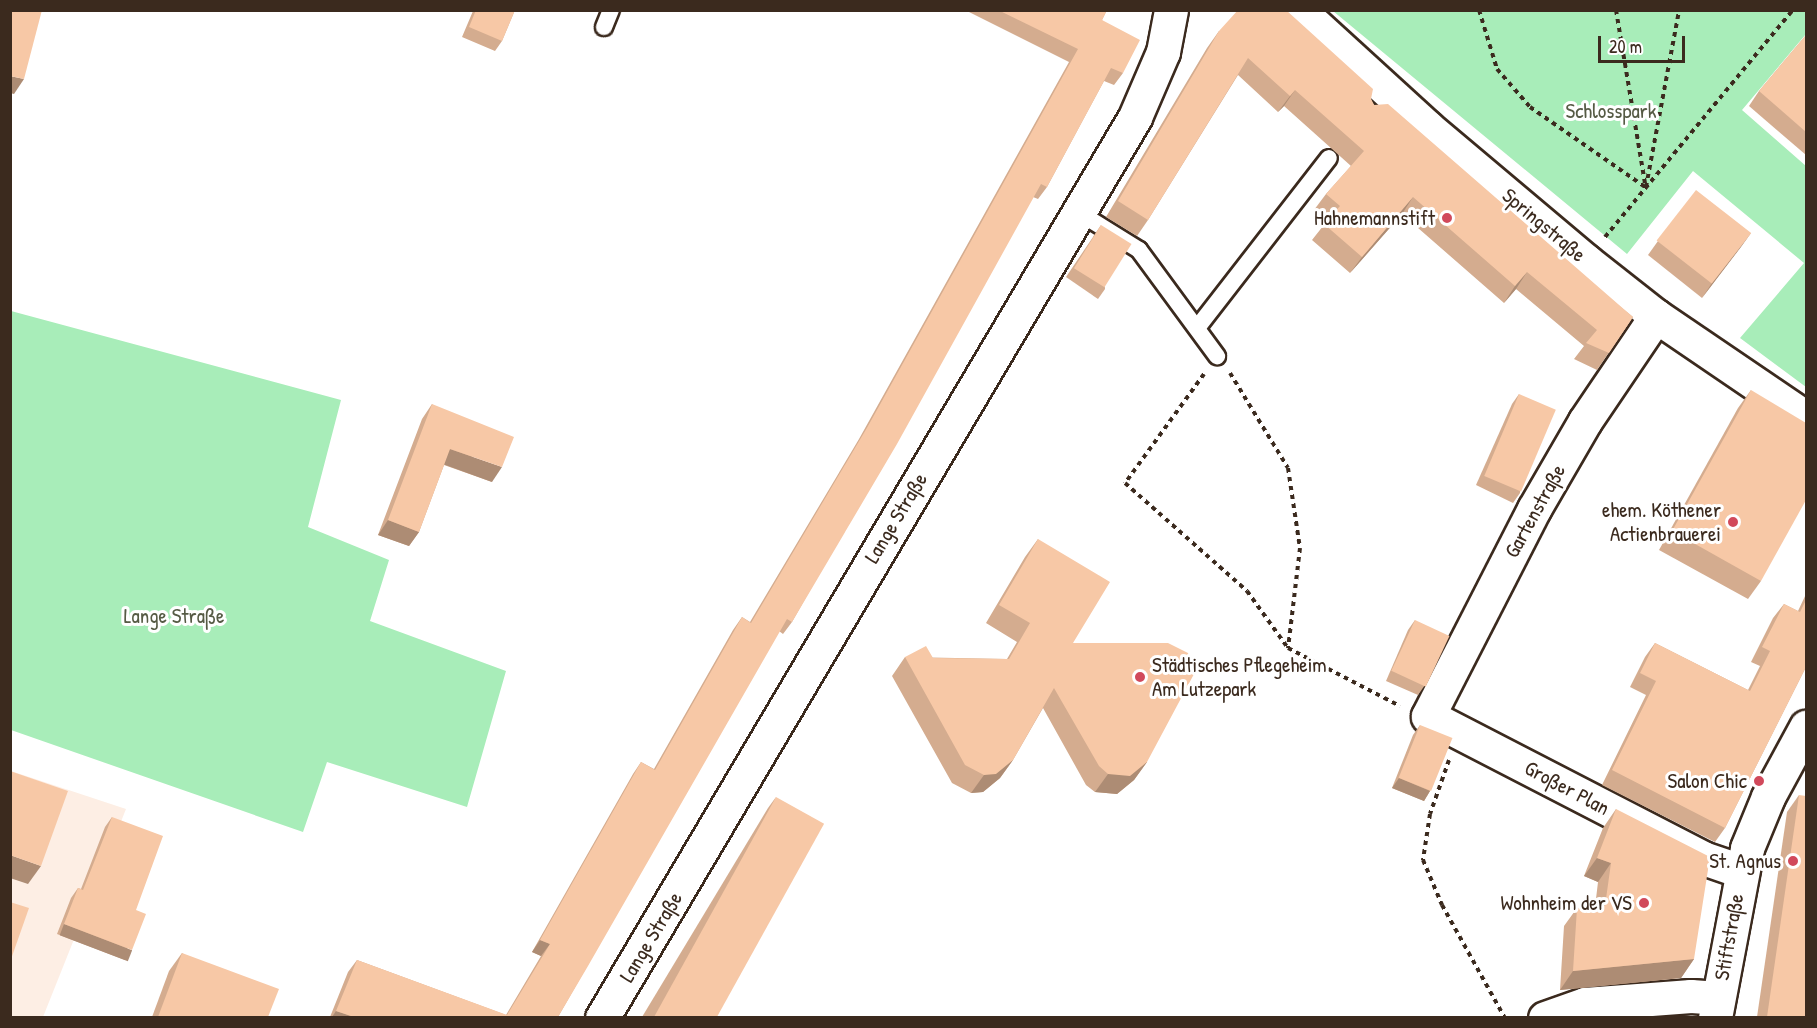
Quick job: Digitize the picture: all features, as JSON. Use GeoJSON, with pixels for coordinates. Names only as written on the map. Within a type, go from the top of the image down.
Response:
{"type":"FeatureCollection","features":[{"type":"Feature","properties":{"kind":"main road","name":"Lange Straße"},"geometry":{"type":"LineString","coordinates":[[602,1017],[1152,84],[1171,10]]}},
{"type":"Feature","properties":{"kind":"main road","name":"Springstraße"},"geometry":{"type":"LineString","coordinates":[[1299,10],[1381,99],[1656,316],[1806,418]]}},
{"type":"Feature","properties":{"kind":"main road","name":"Gartenstraße"},"geometry":{"type":"LineString","coordinates":[[1416,712],[1585,422],[1656,316]]}},
{"type":"Feature","properties":{"kind":"main road","name":"Großer Plan"},"geometry":{"type":"LineString","coordinates":[[1416,712],[1459,731],[1703,858],[1740,871]]}},
{"type":"Feature","properties":{"kind":"main road","name":"Stiftstraße"},"geometry":{"type":"LineString","coordinates":[[1716,1008],[1740,871],[1768,797],[1806,727]]}},
{"type":"Feature","properties":{"kind":"main road"},"geometry":{"type":"LineString","coordinates":[[1545,1017],[1585,1004],[1691,996],[1716,1008]]}},
{"type":"Feature","properties":{"kind":"lane"},"geometry":{"type":"LineString","coordinates":[[604,27],[611,10]]}},
{"type":"Feature","properties":{"kind":"lane"},"geometry":{"type":"LineString","coordinates":[[1197,328],[1329,158]]}},
{"type":"Feature","properties":{"kind":"lane"},"geometry":{"type":"LineString","coordinates":[[1078,212],[1140,250],[1217,356]]}},
{"type":"Feature","properties":{"kind":"path"},"geometry":{"type":"LineString","coordinates":[[1479,10],[1497,69],[1530,107],[1646,187]]}},
{"type":"Feature","properties":{"kind":"path"},"geometry":{"type":"LineString","coordinates":[[1616,10],[1646,187]]}},
{"type":"Feature","properties":{"kind":"path"},"geometry":{"type":"LineString","coordinates":[[1646,187],[1679,10]]}},
{"type":"Feature","properties":{"kind":"path"},"geometry":{"type":"LineString","coordinates":[[1586,261],[1793,10]]}},
{"type":"Feature","properties":{"kind":"path"},"geometry":{"type":"LineString","coordinates":[[1288,648],[1300,548],[1288,468],[1259,415],[1217,356],[1125,483],[1247,591],[1288,648],[1416,712]]}},
{"type":"Feature","properties":{"kind":"path"},"geometry":{"type":"LineString","coordinates":[[1459,731],[1430,814],[1423,860],[1442,905],[1505,1017]]}},
{"type":"Feature","properties":{"kind":"shaded area"},"geometry":{"type":"Polygon","coordinates":[[[11,771],[126,809],[43,1017],[11,1018],[11,771]]]}},
{"type":"Feature","properties":{"kind":"green space","name":"Schlosspark"},"geometry":{"type":"Polygon","coordinates":[[[1333,11],[1806,11],[1806,34],[1742,110],[1806,166],[1806,387],[1740,338],[1804,263],[1693,171],[1627,254],[1333,11]]]}},
{"type":"Feature","properties":{"kind":"green space","name":"Lange Straße"},"geometry":{"type":"Polygon","coordinates":[[[11,311],[341,400],[308,527],[389,560],[370,621],[506,671],[467,807],[327,762],[303,832],[11,730],[11,311]]]}},
{"type":"Feature","properties":{"kind":"building"},"geometry":{"type":"Polygon","coordinates":[[[10,10],[42,10],[24,79],[10,76],[10,10]]]}},
{"type":"Feature","properties":{"kind":"building"},"geometry":{"type":"Polygon","coordinates":[[[476,10],[515,10],[502,41],[469,27],[476,10]]]}},
{"type":"Feature","properties":{"kind":"building"},"geometry":{"type":"Polygon","coordinates":[[[998,10],[1107,10],[1102,20],[1140,40],[1123,73],[1111,68],[1047,187],[1041,184],[897,444],[792,622],[787,619],[558,1017],[354,1017],[336,1011],[357,960],[507,1015],[550,944],[540,940],[641,762],[655,770],[742,617],[751,623],[868,426],[1078,49],[998,10]]]}},
{"type":"Feature","properties":{"kind":"building"},"geometry":{"type":"Polygon","coordinates":[[[1238,10],[1286,10],[1373,89],[1371,99],[1374,105],[1388,104],[1633,317],[1609,353],[1586,343],[1597,330],[1527,272],[1515,286],[1413,197],[1362,257],[1324,224],[1340,206],[1326,194],[1364,151],[1295,90],[1290,96],[1248,58],[1148,220],[1118,201],[1219,31],[1238,10]]]}},
{"type":"Feature","properties":{"kind":"building"},"geometry":{"type":"Polygon","coordinates":[[[1806,35],[1806,132],[1759,91],[1806,35]]]}},
{"type":"Feature","properties":{"kind":"building"},"geometry":{"type":"Polygon","coordinates":[[[1696,190],[1751,233],[1712,284],[1657,240],[1696,190]]]}},
{"type":"Feature","properties":{"kind":"building"},"geometry":{"type":"Polygon","coordinates":[[[1101,225],[1132,244],[1105,287],[1074,268],[1101,225]]]}},
{"type":"Feature","properties":{"kind":"building","name":"ehem. Köthener Actienbrauerei"},"geometry":{"type":"Polygon","coordinates":[[[1751,390],[1806,423],[1806,500],[1761,581],[1672,531],[1751,390]]]}},
{"type":"Feature","properties":{"kind":"building"},"geometry":{"type":"Polygon","coordinates":[[[1519,394],[1556,410],[1521,492],[1484,476],[1519,394]]]}},
{"type":"Feature","properties":{"kind":"building"},"geometry":{"type":"Polygon","coordinates":[[[432,404],[514,437],[502,467],[450,449],[419,532],[388,520],[432,404]]]}},
{"type":"Feature","properties":{"kind":"building","name":"Städtisches Pflegeheim Am Lutzepark"},"geometry":{"type":"Polygon","coordinates":[[[1038,539],[1110,582],[1073,643],[1168,643],[1188,653],[1194,674],[1147,762],[1130,776],[1108,774],[1099,766],[1054,688],[1013,760],[996,774],[984,775],[965,765],[905,657],[926,646],[933,658],[1009,659],[1030,623],[999,605],[1038,539]]]}},
{"type":"Feature","properties":{"kind":"building"},"geometry":{"type":"Polygon","coordinates":[[[1806,600],[1806,667],[1725,828],[1612,770],[1656,681],[1640,673],[1655,643],[1750,691],[1770,651],[1762,647],[1784,604],[1800,612],[1806,600]]]}},
{"type":"Feature","properties":{"kind":"building"},"geometry":{"type":"Polygon","coordinates":[[[1415,620],[1449,636],[1426,687],[1391,671],[1415,620]]]}},
{"type":"Feature","properties":{"kind":"building"},"geometry":{"type":"Polygon","coordinates":[[[1420,725],[1452,738],[1431,791],[1399,778],[1420,725]]]}},
{"type":"Feature","properties":{"kind":"building"},"geometry":{"type":"Polygon","coordinates":[[[10,771],[68,791],[41,866],[10,855],[10,771]]]}},
{"type":"Feature","properties":{"kind":"building","name":"St. Agnus"},"geometry":{"type":"Polygon","coordinates":[[[1799,795],[1806,796],[1806,1017],[1767,1017],[1799,795]]]}},
{"type":"Feature","properties":{"kind":"building"},"geometry":{"type":"Polygon","coordinates":[[[776,797],[824,824],[716,1018],[653,1018],[776,797]]]}},
{"type":"Feature","properties":{"kind":"building","name":"Wohnheim der VS"},"geometry":{"type":"Polygon","coordinates":[[[1616,809],[1710,857],[1694,959],[1573,971],[1577,908],[1605,906],[1611,863],[1597,858],[1616,809]]]}},
{"type":"Feature","properties":{"kind":"building"},"geometry":{"type":"Polygon","coordinates":[[[112,817],[163,836],[136,910],[146,914],[132,950],[64,924],[78,888],[83,890],[112,817]]]}},
{"type":"Feature","properties":{"kind":"building"},"geometry":{"type":"Polygon","coordinates":[[[10,902],[29,908],[10,962],[10,902]]]}},
{"type":"Feature","properties":{"kind":"building"},"geometry":{"type":"Polygon","coordinates":[[[182,953],[279,989],[268,1017],[158,1017],[182,953]]]}},
{"type":"Feature","properties":{"kind":"place","name":"Hahnemannstift"},"geometry":{"type":"Point","coordinates":[1447,218]}},
{"type":"Feature","properties":{"kind":"place","name":"ehem. Köthener Actienbrauerei"},"geometry":{"type":"Point","coordinates":[1733,522]}},
{"type":"Feature","properties":{"kind":"place","name":"Städtisches Pflegeheim Am Lutzepark"},"geometry":{"type":"Point","coordinates":[1140,677]}},
{"type":"Feature","properties":{"kind":"place","name":"Salon Chic"},"geometry":{"type":"Point","coordinates":[1759,781]}},
{"type":"Feature","properties":{"kind":"place","name":"St. Agnus"},"geometry":{"type":"Point","coordinates":[1793,861]}},
{"type":"Feature","properties":{"kind":"place","name":"Wohnheim der VS"},"geometry":{"type":"Point","coordinates":[1644,903]}}]}
